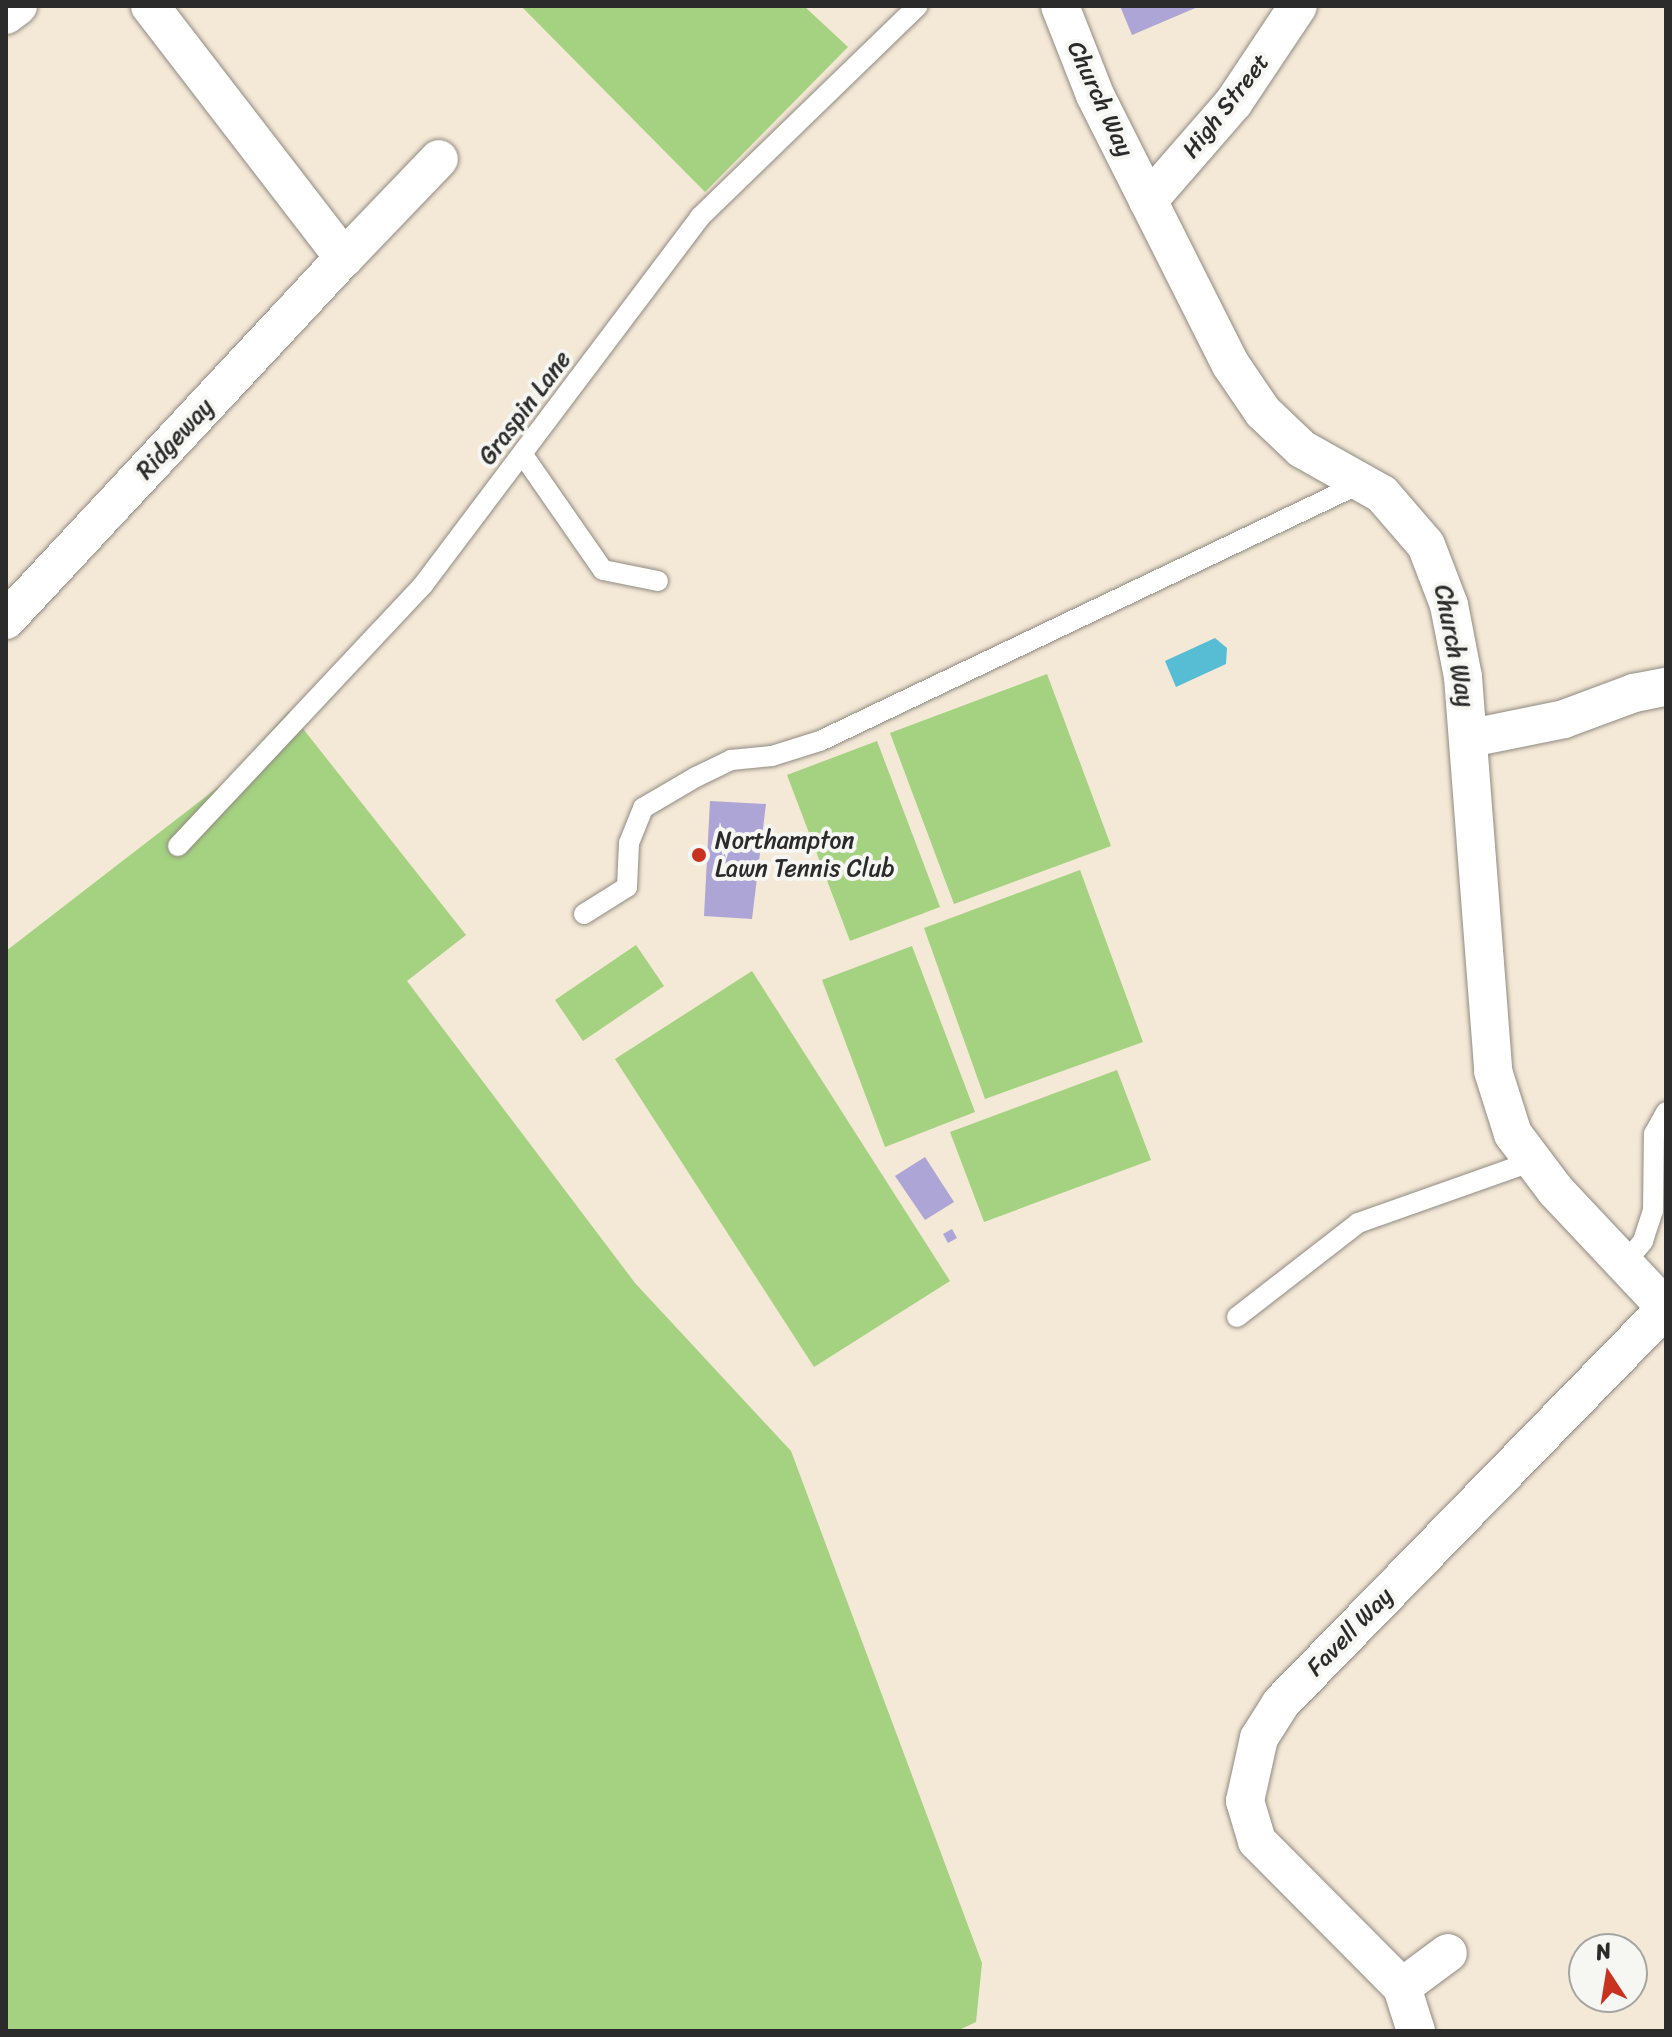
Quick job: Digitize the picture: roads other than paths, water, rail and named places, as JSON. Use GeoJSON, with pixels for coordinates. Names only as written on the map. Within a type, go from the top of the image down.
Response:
{"type":"FeatureCollection","features":[{"type":"Feature","properties":{"kind":"street"},"geometry":{"type":"LineString","coordinates":[[6,15],[18,6]]}},
{"type":"Feature","properties":{"kind":"street"},"geometry":{"type":"LineString","coordinates":[[150,6],[344,258]]}},
{"type":"Feature","properties":{"kind":"street","name":"Church Way"},"geometry":{"type":"LineString","coordinates":[[1060,6],[1095,95],[1231,365],[1263,412],[1302,449],[1402,513],[1426,545],[1441,579],[1471,738],[1493,1071],[1513,1134],[1533,1161],[1666,1308]]}},
{"type":"Feature","properties":{"kind":"street","name":"High Street"},"geometry":{"type":"LineString","coordinates":[[1148,201],[1234,102],[1298,6]]}},
{"type":"Feature","properties":{"kind":"street","name":"Ridgeway"},"geometry":{"type":"LineString","coordinates":[[6,620],[439,159]]}},
{"type":"Feature","properties":{"kind":"street"},"geometry":{"type":"LineString","coordinates":[[1471,738],[1564,719],[1634,693],[1666,687]]}},
{"type":"Feature","properties":{"kind":"street","name":"Favell Way"},"geometry":{"type":"LineString","coordinates":[[1416,2031],[1402,1987],[1257,1841],[1245,1801],[1259,1738],[1281,1703],[1666,1308]]}},
{"type":"Feature","properties":{"kind":"street"},"geometry":{"type":"LineString","coordinates":[[1402,1987],[1448,1953]]}},
{"type":"Feature","properties":{"kind":"lane","name":"Graspin Lane"},"geometry":{"type":"LineString","coordinates":[[178,846],[423,585],[700,217],[918,6]]}},
{"type":"Feature","properties":{"kind":"lane"},"geometry":{"type":"LineString","coordinates":[[523,455],[603,570],[658,581]]}},
{"type":"Feature","properties":{"kind":"lane"},"geometry":{"type":"LineString","coordinates":[[584,914],[627,887],[629,843],[643,808],[696,777],[731,760],[772,756],[820,741],[1359,484]]}},
{"type":"Feature","properties":{"kind":"lane"},"geometry":{"type":"LineString","coordinates":[[1624,1264],[1643,1241],[1653,1211],[1654,1134],[1666,1112]]}},
{"type":"Feature","properties":{"kind":"lane"},"geometry":{"type":"LineString","coordinates":[[1237,1317],[1358,1223],[1533,1161]]}},
{"type":"Feature","properties":{"kind":"water"},"geometry":{"type":"Polygon","coordinates":[[[1215,638],[1227,648],[1226,664],[1176,687],[1165,661],[1215,638]]]}},
{"type":"Feature","properties":{"kind":"place","name":"Northampton Lawn Tennis Club"},"geometry":{"type":"Point","coordinates":[699,855]}}]}
